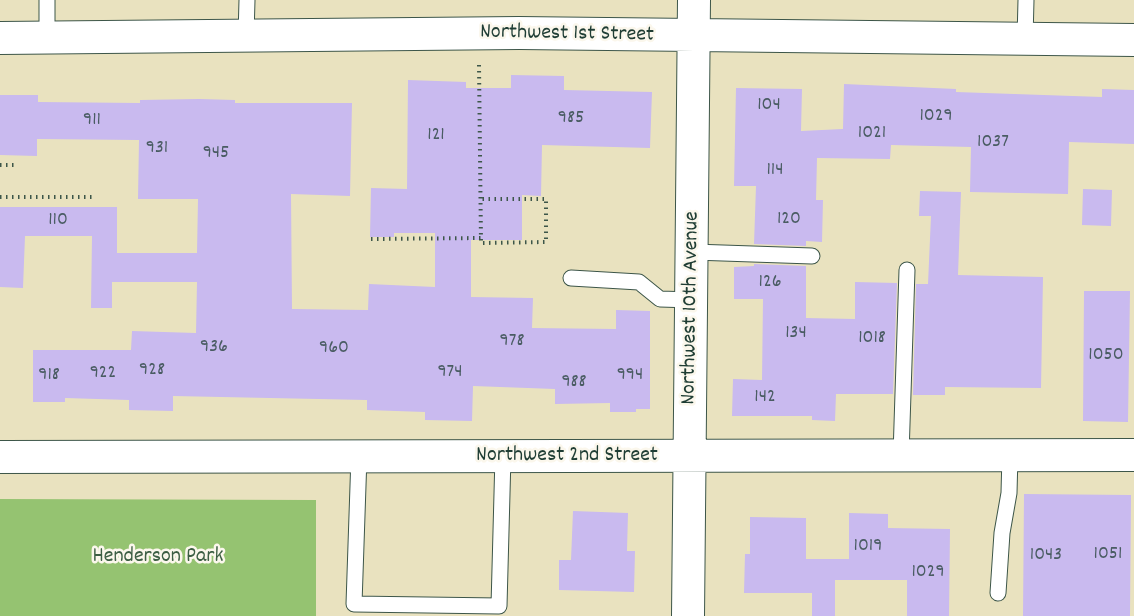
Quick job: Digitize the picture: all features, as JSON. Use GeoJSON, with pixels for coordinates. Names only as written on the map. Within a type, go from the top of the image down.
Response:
{"type":"FeatureCollection","features":[{"type":"Feature","properties":{"kind":"street","name":"Northwest 10th Avenue"},"geometry":{"type":"LineString","coordinates":[[688,616],[694,0]]}},
{"type":"Feature","properties":{"kind":"street","name":"Northwest 1st Street"},"geometry":{"type":"LineString","coordinates":[[0,38],[519,33],[694,37],[1134,40]]}},
{"type":"Feature","properties":{"kind":"street","name":"Northwest 2nd Street"},"geometry":{"type":"LineString","coordinates":[[0,457],[1134,455]]}},
{"type":"Feature","properties":{"kind":"lane"},"geometry":{"type":"LineString","coordinates":[[47,0],[47,38]]}},
{"type":"Feature","properties":{"kind":"lane"},"geometry":{"type":"LineString","coordinates":[[246,36],[247,0]]}},
{"type":"Feature","properties":{"kind":"lane"},"geometry":{"type":"LineString","coordinates":[[1025,39],[1026,0]]}},
{"type":"Feature","properties":{"kind":"lane"},"geometry":{"type":"LineString","coordinates":[[693,252],[812,256]]}},
{"type":"Feature","properties":{"kind":"lane"},"geometry":{"type":"LineString","coordinates":[[901,455],[907,270]]}},
{"type":"Feature","properties":{"kind":"lane"},"geometry":{"type":"LineString","coordinates":[[571,278],[639,282],[660,299],[692,300]]}},
{"type":"Feature","properties":{"kind":"lane"},"geometry":{"type":"LineString","coordinates":[[998,593],[1002,533],[1010,493],[1010,455]]}},
{"type":"Feature","properties":{"kind":"lane"},"geometry":{"type":"LineString","coordinates":[[359,456],[354,604],[499,606],[503,456]]}},
{"type":"Feature","properties":{"kind":"path"},"geometry":{"type":"LineString","coordinates":[[478,65],[481,243],[546,242],[546,199],[481,199]]}},
{"type":"Feature","properties":{"kind":"path"},"geometry":{"type":"LineString","coordinates":[[0,165],[18,165]]}},
{"type":"Feature","properties":{"kind":"path"},"geometry":{"type":"LineString","coordinates":[[0,197],[93,196]]}},
{"type":"Feature","properties":{"kind":"path"},"geometry":{"type":"LineString","coordinates":[[371,239],[481,238]]}},
{"type":"Feature","properties":{"kind":"green space","name":"Henderson Park"},"geometry":{"type":"Polygon","coordinates":[[[0,499],[316,500],[316,616],[0,616],[0,499]]]}},
{"type":"Feature","properties":{"kind":"building"},"geometry":{"type":"Polygon","coordinates":[[[511,75],[564,76],[564,90],[652,92],[650,148],[542,145],[541,196],[522,195],[522,240],[471,240],[471,297],[533,298],[532,328],[616,329],[616,310],[650,311],[650,409],[636,409],[636,412],[610,412],[610,403],[555,404],[555,389],[473,386],[472,421],[425,420],[425,412],[367,410],[367,400],[173,396],[173,411],[129,410],[129,400],[65,398],[65,402],[33,402],[33,350],[131,350],[132,331],[196,333],[197,282],[112,282],[112,308],[91,308],[92,236],[25,236],[23,288],[0,287],[0,207],[117,207],[117,253],[197,253],[198,199],[138,199],[139,140],[37,139],[37,156],[0,155],[0,95],[38,95],[38,102],[140,103],[140,100],[199,99],[235,100],[235,103],[352,103],[350,196],[291,194],[292,309],[368,310],[369,284],[435,287],[435,233],[394,233],[394,237],[370,237],[371,188],[407,189],[408,80],[466,82],[466,88],[511,88],[511,75]]]}},
{"type":"Feature","properties":{"kind":"building"},"geometry":{"type":"Polygon","coordinates":[[[844,84],[956,89],[956,92],[1102,97],[1102,89],[1134,90],[1134,144],[1069,142],[1068,194],[970,192],[971,147],[891,145],[890,159],[817,158],[816,200],[823,200],[822,242],[806,241],[806,246],[754,244],[756,186],[734,186],[736,88],[802,89],[801,131],[843,129],[844,84]]]}},
{"type":"Feature","properties":{"kind":"building"},"geometry":{"type":"Polygon","coordinates":[[[1083,189],[1112,190],[1111,226],[1082,225],[1083,189]]]}},
{"type":"Feature","properties":{"kind":"building"},"geometry":{"type":"Polygon","coordinates":[[[920,191],[961,192],[958,275],[1043,277],[1041,388],[945,387],[945,395],[913,395],[916,284],[928,284],[931,216],[919,216],[920,191]]]}},
{"type":"Feature","properties":{"kind":"building"},"geometry":{"type":"Polygon","coordinates":[[[754,264],[806,266],[806,318],[855,319],[855,282],[897,283],[893,394],[836,394],[835,421],[812,420],[812,416],[732,416],[733,379],[762,380],[763,299],[734,299],[734,267],[754,266],[754,264]]]}},
{"type":"Feature","properties":{"kind":"building"},"geometry":{"type":"Polygon","coordinates":[[[1084,291],[1130,291],[1128,422],[1083,421],[1084,291]]]}},
{"type":"Feature","properties":{"kind":"building"},"geometry":{"type":"Polygon","coordinates":[[[1024,494],[1131,495],[1130,616],[1023,616],[1024,494]]]}},
{"type":"Feature","properties":{"kind":"building"},"geometry":{"type":"Polygon","coordinates":[[[573,511],[628,513],[627,551],[635,551],[634,592],[559,590],[559,560],[571,560],[573,511]]]}},
{"type":"Feature","properties":{"kind":"building"},"geometry":{"type":"Polygon","coordinates":[[[849,513],[888,514],[888,528],[950,529],[949,616],[907,616],[907,580],[835,580],[835,616],[812,616],[812,593],[744,593],[745,554],[750,554],[750,517],[806,518],[806,559],[849,559],[849,513]]]}}]}
